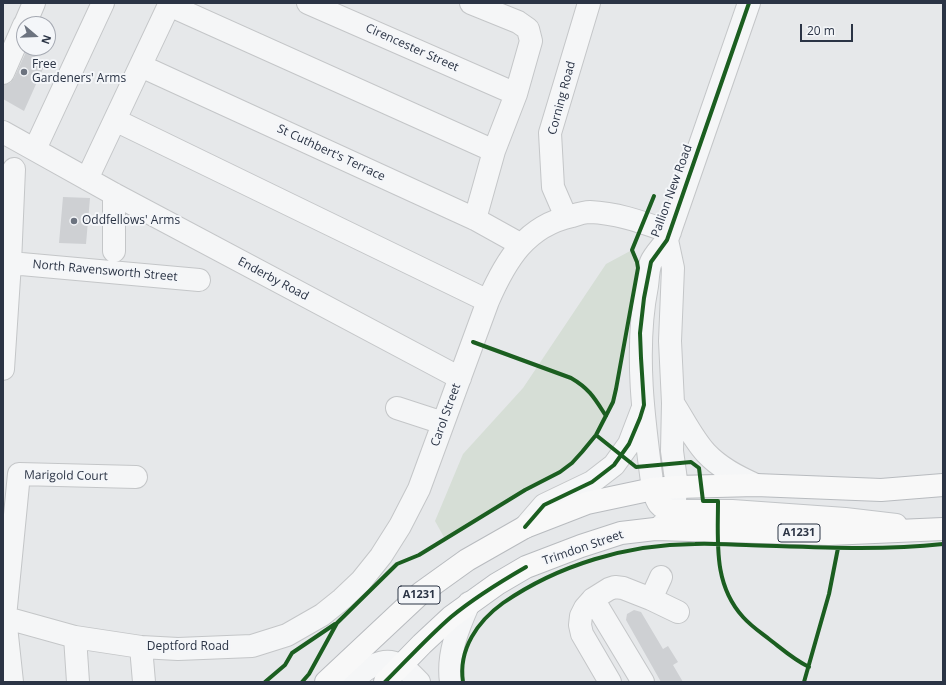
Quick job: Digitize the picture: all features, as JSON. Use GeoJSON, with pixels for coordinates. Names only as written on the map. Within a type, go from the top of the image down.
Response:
{"type":"FeatureCollection","features":[{"type":"Feature","properties":{"kind":"main road","name":"A1231"},"geometry":{"type":"LineString","coordinates":[[326,682],[421,593],[467,560],[525,527],[587,503],[653,489],[677,487],[756,485],[882,490],[943,485]]}},
{"type":"Feature","properties":{"kind":"main road"},"geometry":{"type":"LineString","coordinates":[[653,489],[655,498],[660,506],[673,511],[732,511],[845,519],[940,529]]}},
{"type":"Feature","properties":{"kind":"main road","name":"A1231"},"geometry":{"type":"LineString","coordinates":[[655,529],[829,534],[940,529]]}},
{"type":"Feature","properties":{"kind":"main road","name":"Trimdon Street"},"geometry":{"type":"LineString","coordinates":[[384,677],[401,665],[451,617],[469,603],[526,567],[580,546],[621,533],[655,529]]}},
{"type":"Feature","properties":{"kind":"street"},"geometry":{"type":"LineString","coordinates":[[28,16],[34,3]]}},
{"type":"Feature","properties":{"kind":"street"},"geometry":{"type":"LineString","coordinates":[[35,149],[102,3]]}},
{"type":"Feature","properties":{"kind":"street","name":"Cirencester Street"},"geometry":{"type":"LineString","coordinates":[[308,3],[516,94]]}},
{"type":"Feature","properties":{"kind":"street"},"geometry":{"type":"LineString","coordinates":[[471,3],[518,22],[528,29],[531,41],[516,94],[494,151],[475,219]]}},
{"type":"Feature","properties":{"kind":"street","name":"Corning Road"},"geometry":{"type":"LineString","coordinates":[[566,217],[553,186],[550,133],[589,3]]}},
{"type":"Feature","properties":{"kind":"street","name":"Pallion New Road"},"geometry":{"type":"LineString","coordinates":[[653,489],[640,358],[640,333],[644,298],[651,262],[669,236],[749,3]]}},
{"type":"Feature","properties":{"kind":"street"},"geometry":{"type":"LineString","coordinates":[[87,179],[170,4],[494,151]]}},
{"type":"Feature","properties":{"kind":"street"},"geometry":{"type":"LineString","coordinates":[[3,73],[16,43]]}},
{"type":"Feature","properties":{"kind":"street","name":"St Cuthbert's Terrace"},"geometry":{"type":"LineString","coordinates":[[140,66],[475,219],[520,244]]}},
{"type":"Feature","properties":{"kind":"street"},"geometry":{"type":"LineString","coordinates":[[114,120],[488,300]]}},
{"type":"Feature","properties":{"kind":"street","name":"Enderby Road"},"geometry":{"type":"LineString","coordinates":[[3,132],[114,194],[460,378]]}},
{"type":"Feature","properties":{"kind":"street"},"geometry":{"type":"LineString","coordinates":[[3,370],[14,169]]}},
{"type":"Feature","properties":{"kind":"street"},"geometry":{"type":"LineString","coordinates":[[114,194],[114,251]]}},
{"type":"Feature","properties":{"kind":"street","name":"Carol Street"},"geometry":{"type":"LineString","coordinates":[[322,615],[361,581],[382,556],[400,526],[419,489],[488,300],[497,280],[520,244],[544,226],[566,217],[589,212],[614,215],[643,222],[669,236]]}},
{"type":"Feature","properties":{"kind":"street"},"geometry":{"type":"LineString","coordinates":[[655,529],[666,522],[673,511],[677,487],[672,450],[673,403],[670,341],[673,268],[669,236]]}},
{"type":"Feature","properties":{"kind":"street","name":"North Ravensworth Street"},"geometry":{"type":"LineString","coordinates":[[10,263],[199,280]]}},
{"type":"Feature","properties":{"kind":"street"},"geometry":{"type":"LineString","coordinates":[[673,403],[697,442],[717,464],[756,485]]}},
{"type":"Feature","properties":{"kind":"street","name":"Pallion New Road"},"geometry":{"type":"LineString","coordinates":[[525,527],[544,505],[592,482],[614,465],[628,444],[640,418],[644,405]]}},
{"type":"Feature","properties":{"kind":"street"},"geometry":{"type":"LineString","coordinates":[[397,408],[443,423]]}},
{"type":"Feature","properties":{"kind":"street","name":"Marigold Court"},"geometry":{"type":"LineString","coordinates":[[4,617],[19,474],[136,477]]}},
{"type":"Feature","properties":{"kind":"street"},"geometry":{"type":"LineString","coordinates":[[650,599],[661,576]]}},
{"type":"Feature","properties":{"kind":"street"},"geometry":{"type":"LineString","coordinates":[[610,682],[582,634],[580,625],[581,616],[585,608],[594,599],[609,589],[615,587],[623,588],[678,612]]}},
{"type":"Feature","properties":{"kind":"street"},"geometry":{"type":"LineString","coordinates":[[594,599],[643,682]]}},
{"type":"Feature","properties":{"kind":"street"},"geometry":{"type":"LineString","coordinates":[[451,682],[450,658],[460,622],[469,603]]}},
{"type":"Feature","properties":{"kind":"street","name":"Deptford Road"},"geometry":{"type":"LineString","coordinates":[[4,617],[75,637],[141,647],[178,649],[252,646],[287,636],[322,615]]}},
{"type":"Feature","properties":{"kind":"street"},"geometry":{"type":"LineString","coordinates":[[4,617],[12,682]]}},
{"type":"Feature","properties":{"kind":"street"},"geometry":{"type":"LineString","coordinates":[[384,677],[380,644],[387,624]]}},
{"type":"Feature","properties":{"kind":"street"},"geometry":{"type":"LineString","coordinates":[[75,637],[78,682]]}},
{"type":"Feature","properties":{"kind":"street"},"geometry":{"type":"LineString","coordinates":[[141,647],[144,682]]}},
{"type":"Feature","properties":{"kind":"street"},"geometry":{"type":"LineString","coordinates":[[401,665],[419,682]]}},
{"type":"Feature","properties":{"kind":"street"},"geometry":{"type":"LineString","coordinates":[[352,682],[368,667],[384,677]]}},
{"type":"Feature","properties":{"kind":"shaded area"},"geometry":{"type":"Polygon","coordinates":[[[632,250],[638,268],[616,389],[608,413],[596,435],[580,455],[561,471],[523,491],[445,539],[435,521],[463,454],[523,388],[606,264],[632,250]]]}},
{"type":"Feature","properties":{"kind":"building","name":"Free Gardeners' Arms"},"geometry":{"type":"Polygon","coordinates":[[[24,56],[34,56],[46,62],[24,111],[3,99],[3,85],[10,83],[14,78],[24,56]]]}},
{"type":"Feature","properties":{"kind":"building","name":"Oddfellows' Arms"},"geometry":{"type":"Polygon","coordinates":[[[63,197],[90,198],[86,244],[59,243],[63,197]]]}},
{"type":"Feature","properties":{"kind":"building"},"geometry":{"type":"Polygon","coordinates":[[[634,610],[641,612],[663,649],[668,646],[678,662],[673,665],[683,682],[661,682],[626,620],[627,614],[634,610]]]}},
{"type":"Feature","properties":{"kind":"cycle path"},"geometry":{"type":"LineString","coordinates":[[525,527],[544,505],[592,482],[614,465],[629,444],[644,405],[640,333],[644,298],[651,262],[667,240],[749,3]]}},
{"type":"Feature","properties":{"kind":"cycle path"},"geometry":{"type":"LineString","coordinates":[[302,682],[309,674],[337,623],[397,564],[419,555],[525,490],[560,472],[572,463],[596,435],[613,402],[638,268],[632,250],[654,196]]}},
{"type":"Feature","properties":{"kind":"cycle path"},"geometry":{"type":"LineString","coordinates":[[473,342],[571,378],[588,390],[606,416]]}},
{"type":"Feature","properties":{"kind":"cycle path"},"geometry":{"type":"LineString","coordinates":[[596,435],[636,467],[691,462],[699,468],[703,501],[718,501],[719,562],[726,591],[733,604],[752,626],[793,658],[809,667]]}},
{"type":"Feature","properties":{"kind":"cycle path"},"geometry":{"type":"LineString","coordinates":[[463,682],[462,670],[467,647],[478,627],[494,610],[524,590],[547,578],[594,559],[644,548],[670,545],[708,544],[870,548],[943,544]]}},
{"type":"Feature","properties":{"kind":"cycle path"},"geometry":{"type":"LineString","coordinates":[[804,682],[829,594],[838,548]]}},
{"type":"Feature","properties":{"kind":"cycle path"},"geometry":{"type":"LineString","coordinates":[[385,682],[451,617],[487,590],[526,567]]}},
{"type":"Feature","properties":{"kind":"cycle path"},"geometry":{"type":"LineString","coordinates":[[265,682],[285,665],[292,653],[335,624]]}},
{"type":"Feature","properties":{"kind":"place","name":"Free Gardeners' Arms"},"geometry":{"type":"Point","coordinates":[24,72]}},
{"type":"Feature","properties":{"kind":"place","name":"Oddfellows' Arms"},"geometry":{"type":"Point","coordinates":[74,221]}}]}
